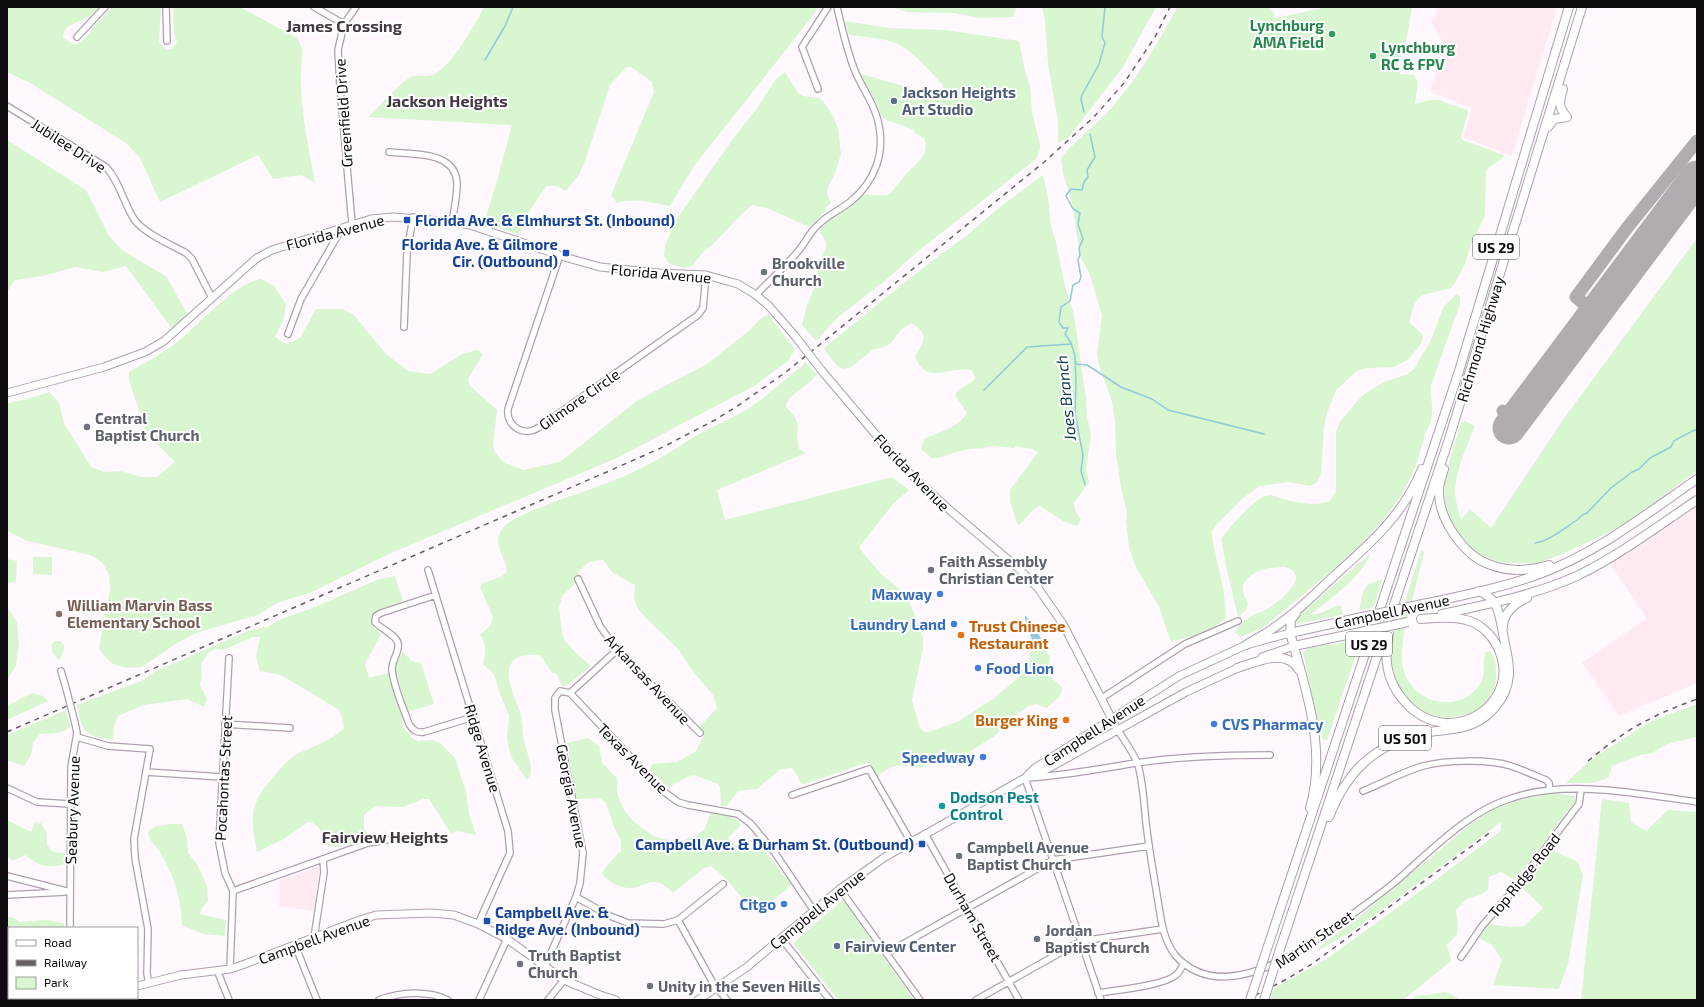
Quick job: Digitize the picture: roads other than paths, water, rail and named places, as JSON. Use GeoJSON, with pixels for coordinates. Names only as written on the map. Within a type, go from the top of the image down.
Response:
{"type":"FeatureCollection","features":[{"type":"Feature","properties":{"kind":"highway"},"geometry":{"type":"LineString","coordinates":[[1565,7],[1565,19]]}},
{"type":"Feature","properties":{"kind":"highway","name":"Richmond Highway"},"geometry":{"type":"LineString","coordinates":[[1447,408],[1569,7]]}},
{"type":"Feature","properties":{"kind":"highway","name":"Richmond Highway"},"geometry":{"type":"LineString","coordinates":[[1395,601],[1449,439],[1582,7]]}},
{"type":"Feature","properties":{"kind":"highway"},"geometry":{"type":"LineString","coordinates":[[1543,134],[1553,120],[1568,117],[1561,109],[1561,95],[1587,7]]}},
{"type":"Feature","properties":{"kind":"highway"},"geometry":{"type":"LineString","coordinates":[[1246,645],[1273,629],[1364,550],[1386,528],[1399,511],[1413,488],[1447,408]]}},
{"type":"Feature","properties":{"kind":"highway","name":"US 29"},"geometry":{"type":"LineString","coordinates":[[1250,1000],[1447,408]]}},
{"type":"Feature","properties":{"kind":"highway"},"geometry":{"type":"LineString","coordinates":[[1449,439],[1447,458],[1439,488],[1442,513],[1455,536],[1464,547],[1475,556],[1490,565],[1504,568],[1537,569],[1598,546]]}},
{"type":"Feature","properties":{"kind":"highway","name":"Campbell Avenue"},"geometry":{"type":"LineString","coordinates":[[1290,633],[1479,592],[1538,575],[1565,564],[1598,546],[1634,524],[1697,479]]}},
{"type":"Feature","properties":{"kind":"highway","name":"Campbell Avenue"},"geometry":{"type":"LineString","coordinates":[[1294,646],[1495,603],[1559,583],[1625,550],[1697,500]]}},
{"type":"Feature","properties":{"kind":"highway","name":"US 501"},"geometry":{"type":"LineString","coordinates":[[1306,873],[1340,792],[1348,779],[1364,763],[1387,747],[1401,740],[1430,731],[1462,728],[1474,724],[1487,716],[1498,705],[1504,694],[1509,676],[1503,636],[1503,622],[1507,613],[1514,605],[1559,583]]}},
{"type":"Feature","properties":{"kind":"highway"},"geometry":{"type":"LineString","coordinates":[[1290,879],[1311,804],[1315,775],[1315,748],[1310,711],[1290,633],[1291,620],[1294,615],[1320,589]]}},
{"type":"Feature","properties":{"kind":"highway"},"geometry":{"type":"LineString","coordinates":[[1479,592],[1489,596],[1495,603],[1503,636]]}},
{"type":"Feature","properties":{"kind":"highway"},"geometry":{"type":"LineString","coordinates":[[1395,601],[1386,653],[1387,669],[1391,682],[1399,695],[1409,706],[1422,716],[1438,722],[1453,724],[1467,721],[1490,706],[1498,693],[1504,668],[1500,651],[1493,639],[1483,629],[1468,620],[1451,618],[1421,619]]}},
{"type":"Feature","properties":{"kind":"highway","name":"US 29"},"geometry":{"type":"LineString","coordinates":[[1264,1000],[1395,601]]}},
{"type":"Feature","properties":{"kind":"highway"},"geometry":{"type":"LineString","coordinates":[[1237,668],[1278,657],[1288,659],[1295,663],[1302,676]]}},
{"type":"Feature","properties":{"kind":"main road","name":"Florida Avenue"},"geometry":{"type":"LineString","coordinates":[[7,393],[104,367],[145,352],[164,341],[257,258],[272,250],[342,227],[378,218],[413,218],[452,222],[489,231],[560,256],[600,267],[620,270],[706,275],[738,284],[756,295],[769,306],[822,371],[906,469],[952,512],[1018,568],[1038,588],[1063,624],[1117,729]]}},
{"type":"Feature","properties":{"kind":"main road","name":"Campbell Avenue"},"geometry":{"type":"LineString","coordinates":[[1025,778],[1035,768],[1179,676],[1220,655],[1246,645],[1290,633]]}},
{"type":"Feature","properties":{"kind":"main road","name":"Campbell Avenue"},"geometry":{"type":"LineString","coordinates":[[698,1000],[747,967],[840,889],[884,857],[1025,778],[1040,773],[1186,692],[1237,668],[1294,646]]}},
{"type":"Feature","properties":{"kind":"main road","name":"Campbell Avenue"},"geometry":{"type":"LineString","coordinates":[[138,986],[181,975],[230,968],[246,964],[376,915],[431,912],[454,915],[478,924],[507,940],[564,980],[616,1000]]}},
{"type":"Feature","properties":{"kind":"street"},"geometry":{"type":"LineString","coordinates":[[77,37],[105,7]]}},
{"type":"Feature","properties":{"kind":"street"},"geometry":{"type":"LineString","coordinates":[[166,7],[167,41]]}},
{"type":"Feature","properties":{"kind":"street"},"geometry":{"type":"LineString","coordinates":[[314,7],[344,24]]}},
{"type":"Feature","properties":{"kind":"street","name":"Greenfield Drive"},"geometry":{"type":"LineString","coordinates":[[352,224],[338,60],[341,34],[344,24],[356,7]]}},
{"type":"Feature","properties":{"kind":"street"},"geometry":{"type":"LineString","coordinates":[[818,89],[802,46],[828,7]]}},
{"type":"Feature","properties":{"kind":"street"},"geometry":{"type":"LineString","coordinates":[[756,295],[800,249],[808,236],[819,224],[850,202],[864,189],[873,175],[877,165],[879,147],[878,121],[873,106],[855,72],[848,53],[837,7]]}},
{"type":"Feature","properties":{"kind":"street","name":"Jubilee Drive"},"geometry":{"type":"LineString","coordinates":[[7,106],[106,167],[114,176],[134,219],[142,227],[186,253],[192,260],[212,298]]}},
{"type":"Feature","properties":{"kind":"street"},"geometry":{"type":"LineString","coordinates":[[389,152],[431,156],[448,164],[455,175],[457,184],[452,222]]}},
{"type":"Feature","properties":{"kind":"street"},"geometry":{"type":"LineString","coordinates":[[404,327],[407,253],[413,218]]}},
{"type":"Feature","properties":{"kind":"street"},"geometry":{"type":"LineString","coordinates":[[288,334],[301,299],[342,227]]}},
{"type":"Feature","properties":{"kind":"street","name":"Gilmore Circle"},"geometry":{"type":"LineString","coordinates":[[560,256],[508,409],[510,423],[521,431],[528,432],[538,428],[698,315],[703,308],[706,275]]}},
{"type":"Feature","properties":{"kind":"street","name":"Ridge Avenue"},"geometry":{"type":"LineString","coordinates":[[428,570],[508,831],[510,843],[510,853],[478,924]]}},
{"type":"Feature","properties":{"kind":"street","name":"Arkansas Avenue"},"geometry":{"type":"LineString","coordinates":[[578,579],[600,626],[617,650],[700,733]]}},
{"type":"Feature","properties":{"kind":"street"},"geometry":{"type":"LineString","coordinates":[[436,595],[381,613],[376,616],[376,622],[398,642],[392,669],[394,680],[409,724],[413,730],[424,732],[473,717]]}},
{"type":"Feature","properties":{"kind":"street"},"geometry":{"type":"LineString","coordinates":[[1102,698],[1185,644],[1238,621]]}},
{"type":"Feature","properties":{"kind":"street"},"geometry":{"type":"LineString","coordinates":[[570,693],[617,650]]}},
{"type":"Feature","properties":{"kind":"street","name":"Pocahontas Street"},"geometry":{"type":"LineString","coordinates":[[229,658],[219,843],[225,873],[233,891],[230,968]]}},
{"type":"Feature","properties":{"kind":"street","name":"Seabury Avenue"},"geometry":{"type":"LineString","coordinates":[[61,671],[75,723],[77,737],[70,767],[70,927]]}},
{"type":"Feature","properties":{"kind":"street","name":"Georgia Avenue"},"geometry":{"type":"LineString","coordinates":[[545,966],[576,897],[580,883],[583,853],[555,710],[555,698],[558,693],[564,691],[570,693]]}},
{"type":"Feature","properties":{"kind":"street","name":"Texas Avenue"},"geometry":{"type":"LineString","coordinates":[[570,693],[664,791],[678,802],[688,806],[738,814],[751,824],[775,853],[814,911]]}},
{"type":"Feature","properties":{"kind":"street"},"geometry":{"type":"LineString","coordinates":[[225,724],[290,728]]}},
{"type":"Feature","properties":{"kind":"street","name":"Florida Avenue"},"geometry":{"type":"LineString","coordinates":[[1117,729],[1137,763]]}},
{"type":"Feature","properties":{"kind":"street"},"geometry":{"type":"LineString","coordinates":[[77,737],[108,746],[150,749],[134,839],[135,858],[148,929],[147,974],[149,983]]}},
{"type":"Feature","properties":{"kind":"street","name":"Campbell Avenue"},"geometry":{"type":"LineString","coordinates":[[1025,778],[1083,773],[1137,763],[1194,757],[1270,755]]}},
{"type":"Feature","properties":{"kind":"street"},"geometry":{"type":"LineString","coordinates":[[1363,791],[1398,775],[1424,766],[1446,762],[1468,761],[1510,766],[1546,780],[1549,783],[1550,790]]}},
{"type":"Feature","properties":{"kind":"street","name":"Martin Street"},"geometry":{"type":"LineString","coordinates":[[1137,763],[1141,780],[1149,846],[1163,929],[1169,948],[1183,965],[1202,976],[1221,980],[1249,977],[1266,971],[1301,952],[1393,884],[1463,824],[1483,810],[1513,797],[1550,790],[1581,790],[1630,793],[1697,802]]}},
{"type":"Feature","properties":{"kind":"street"},"geometry":{"type":"LineString","coordinates":[[792,795],[869,769],[911,842]]}},
{"type":"Feature","properties":{"kind":"street"},"geometry":{"type":"LineString","coordinates":[[146,772],[222,777]]}},
{"type":"Feature","properties":{"kind":"street"},"geometry":{"type":"LineString","coordinates":[[1025,778],[1101,1000]]}},
{"type":"Feature","properties":{"kind":"street"},"geometry":{"type":"LineString","coordinates":[[7,788],[37,802],[70,804]]}},
{"type":"Feature","properties":{"kind":"street","name":"Top Ridge Road"},"geometry":{"type":"LineString","coordinates":[[1461,957],[1482,926],[1512,892],[1579,804],[1581,790]]}},
{"type":"Feature","properties":{"kind":"street","name":"Durham Street"},"geometry":{"type":"LineString","coordinates":[[925,834],[1020,1000]]}},
{"type":"Feature","properties":{"kind":"street"},"geometry":{"type":"LineString","coordinates":[[233,891],[368,844],[405,837],[428,840]]}},
{"type":"Feature","properties":{"kind":"street"},"geometry":{"type":"LineString","coordinates":[[887,953],[1053,860],[1149,846]]}},
{"type":"Feature","properties":{"kind":"street"},"geometry":{"type":"LineString","coordinates":[[314,938],[324,872],[323,859]]}},
{"type":"Feature","properties":{"kind":"street"},"geometry":{"type":"LineString","coordinates":[[7,876],[70,892]]}},
{"type":"Feature","properties":{"kind":"street"},"geometry":{"type":"LineString","coordinates":[[576,897],[610,916],[628,923],[664,924],[678,920],[723,884]]}},
{"type":"Feature","properties":{"kind":"street"},"geometry":{"type":"LineString","coordinates":[[840,889],[920,1000]]}},
{"type":"Feature","properties":{"kind":"street"},"geometry":{"type":"LineString","coordinates":[[7,895],[70,892]]}},
{"type":"Feature","properties":{"kind":"street"},"geometry":{"type":"LineString","coordinates":[[678,920],[713,983],[727,1000]]}},
{"type":"Feature","properties":{"kind":"street"},"geometry":{"type":"LineString","coordinates":[[976,1000],[1081,941],[1163,929]]}},
{"type":"Feature","properties":{"kind":"street"},"geometry":{"type":"LineString","coordinates":[[781,938],[830,1000]]}},
{"type":"Feature","properties":{"kind":"street"},"geometry":{"type":"LineString","coordinates":[[479,1000],[507,940]]}},
{"type":"Feature","properties":{"kind":"street"},"geometry":{"type":"LineString","coordinates":[[295,946],[317,1000]]}},
{"type":"Feature","properties":{"kind":"street"},"geometry":{"type":"LineString","coordinates":[[1098,993],[1155,983],[1169,979],[1176,975],[1183,965]]}},
{"type":"Feature","properties":{"kind":"street"},"geometry":{"type":"LineString","coordinates":[[217,970],[229,1000]]}},
{"type":"Feature","properties":{"kind":"street"},"geometry":{"type":"LineString","coordinates":[[548,1000],[564,980]]}},
{"type":"Feature","properties":{"kind":"street"},"geometry":{"type":"LineString","coordinates":[[379,1000],[404,994],[428,994],[448,1000]]}},
{"type":"Feature","properties":{"kind":"water"},"geometry":{"type":"Polygon","coordinates":[[[1026,616],[1042,641],[1042,650],[1037,648],[1033,643],[1025,619],[1026,616]]]}},
{"type":"Feature","properties":{"kind":"waterway"},"geometry":{"type":"LineString","coordinates":[[485,60],[505,26],[513,7]]}},
{"type":"Feature","properties":{"kind":"waterway","name":"Joes Branch"},"geometry":{"type":"LineString","coordinates":[[1084,112],[1081,99],[1082,95],[1099,64],[1105,43],[1102,37],[1105,7]]}},
{"type":"Feature","properties":{"kind":"waterway","name":"Joes Branch"},"geometry":{"type":"LineString","coordinates":[[1085,485],[1081,471],[1083,455],[1075,414],[1075,356],[1071,343],[1065,334],[1068,328],[1063,328],[1059,322],[1061,307],[1070,301],[1073,285],[1079,282],[1081,277],[1078,260],[1080,255],[1079,248],[1083,239],[1078,224],[1080,213],[1073,209],[1066,196],[1071,189],[1082,190],[1084,182],[1088,177],[1087,170],[1095,157],[1090,134]]}},
{"type":"Feature","properties":{"kind":"waterway"},"geometry":{"type":"LineString","coordinates":[[984,390],[1027,347],[1071,344]]}},
{"type":"Feature","properties":{"kind":"waterway"},"geometry":{"type":"LineString","coordinates":[[1076,362],[1076,364],[1087,365],[1121,387],[1152,399],[1168,410],[1264,434]]}},
{"type":"Feature","properties":{"kind":"waterway"},"geometry":{"type":"LineString","coordinates":[[1535,543],[1545,540],[1562,531],[1582,515],[1587,513],[1611,488],[1632,472],[1639,469],[1650,458],[1671,447],[1674,441],[1697,429]]}},
{"type":"Feature","properties":{"kind":"railway"},"geometry":{"type":"LineString","coordinates":[[7,732],[609,471],[663,447],[715,420],[786,372],[1043,163],[1094,117],[1124,83],[1155,37],[1170,7]]}},
{"type":"Feature","properties":{"kind":"railway"},"geometry":{"type":"LineString","coordinates":[[1588,761],[1614,740],[1649,719],[1697,699]]}},
{"type":"Feature","properties":{"kind":"railway"},"geometry":{"type":"LineString","coordinates":[[1246,1000],[1312,964],[1492,831]]}},
{"type":"Feature","properties":{"kind":"place","name":"Lynchburg AMA Field"},"geometry":{"type":"Point","coordinates":[1332,34]}},
{"type":"Feature","properties":{"kind":"place","name":"Lynchburg RC & FPV"},"geometry":{"type":"Point","coordinates":[1373,56]}},
{"type":"Feature","properties":{"kind":"place","name":"Jackson Heights Art Studio"},"geometry":{"type":"Point","coordinates":[894,101]}},
{"type":"Feature","properties":{"kind":"place","name":"Florida Ave. & Elmhurst St. (Inbound)"},"geometry":{"type":"Point","coordinates":[407,220]}},
{"type":"Feature","properties":{"kind":"place","name":"Florida Ave. & Gilmore Cir. (Outbound)"},"geometry":{"type":"Point","coordinates":[566,253]}},
{"type":"Feature","properties":{"kind":"place","name":"Brookville Church"},"geometry":{"type":"Point","coordinates":[764,272]}},
{"type":"Feature","properties":{"kind":"place","name":"Central Baptist Church"},"geometry":{"type":"Point","coordinates":[87,427]}},
{"type":"Feature","properties":{"kind":"place","name":"Faith Assembly Christian Center"},"geometry":{"type":"Point","coordinates":[931,570]}},
{"type":"Feature","properties":{"kind":"place","name":"Maxway"},"geometry":{"type":"Point","coordinates":[940,594]}},
{"type":"Feature","properties":{"kind":"place","name":"William Marvin Bass Elementary School"},"geometry":{"type":"Point","coordinates":[59,614]}},
{"type":"Feature","properties":{"kind":"place","name":"Laundry Land"},"geometry":{"type":"Point","coordinates":[954,624]}},
{"type":"Feature","properties":{"kind":"place","name":"Trust Chinese Restaurant"},"geometry":{"type":"Point","coordinates":[961,635]}},
{"type":"Feature","properties":{"kind":"place","name":"Food Lion"},"geometry":{"type":"Point","coordinates":[978,668]}},
{"type":"Feature","properties":{"kind":"place","name":"Burger King"},"geometry":{"type":"Point","coordinates":[1066,720]}},
{"type":"Feature","properties":{"kind":"place","name":"CVS Pharmacy"},"geometry":{"type":"Point","coordinates":[1214,724]}},
{"type":"Feature","properties":{"kind":"place","name":"Speedway"},"geometry":{"type":"Point","coordinates":[983,757]}},
{"type":"Feature","properties":{"kind":"place","name":"Dodson Pest Control"},"geometry":{"type":"Point","coordinates":[942,806]}},
{"type":"Feature","properties":{"kind":"place","name":"Campbell Ave. & Durham St. (Outbound)"},"geometry":{"type":"Point","coordinates":[922,844]}},
{"type":"Feature","properties":{"kind":"place","name":"Campbell Avenue Baptist Church"},"geometry":{"type":"Point","coordinates":[959,856]}},
{"type":"Feature","properties":{"kind":"place","name":"Citgo"},"geometry":{"type":"Point","coordinates":[784,904]}},
{"type":"Feature","properties":{"kind":"place","name":"Campbell Ave. & Ridge Ave. (Inbound)"},"geometry":{"type":"Point","coordinates":[487,921]}},
{"type":"Feature","properties":{"kind":"place","name":"Jordan Baptist Church"},"geometry":{"type":"Point","coordinates":[1037,939]}},
{"type":"Feature","properties":{"kind":"place","name":"Fairview Center"},"geometry":{"type":"Point","coordinates":[837,946]}},
{"type":"Feature","properties":{"kind":"place","name":"Truth Baptist Church"},"geometry":{"type":"Point","coordinates":[520,964]}},
{"type":"Feature","properties":{"kind":"place","name":"Unity in the Seven Hills"},"geometry":{"type":"Point","coordinates":[650,986]}},
{"type":"Feature","properties":{"kind":"district","name":"James Crossing"},"geometry":{"type":"Point","coordinates":[344,25]}},
{"type":"Feature","properties":{"kind":"district","name":"Jackson Heights"},"geometry":{"type":"Point","coordinates":[447,100]}},
{"type":"Feature","properties":{"kind":"district","name":"Fairview Heights"},"geometry":{"type":"Point","coordinates":[385,836]}}]}
